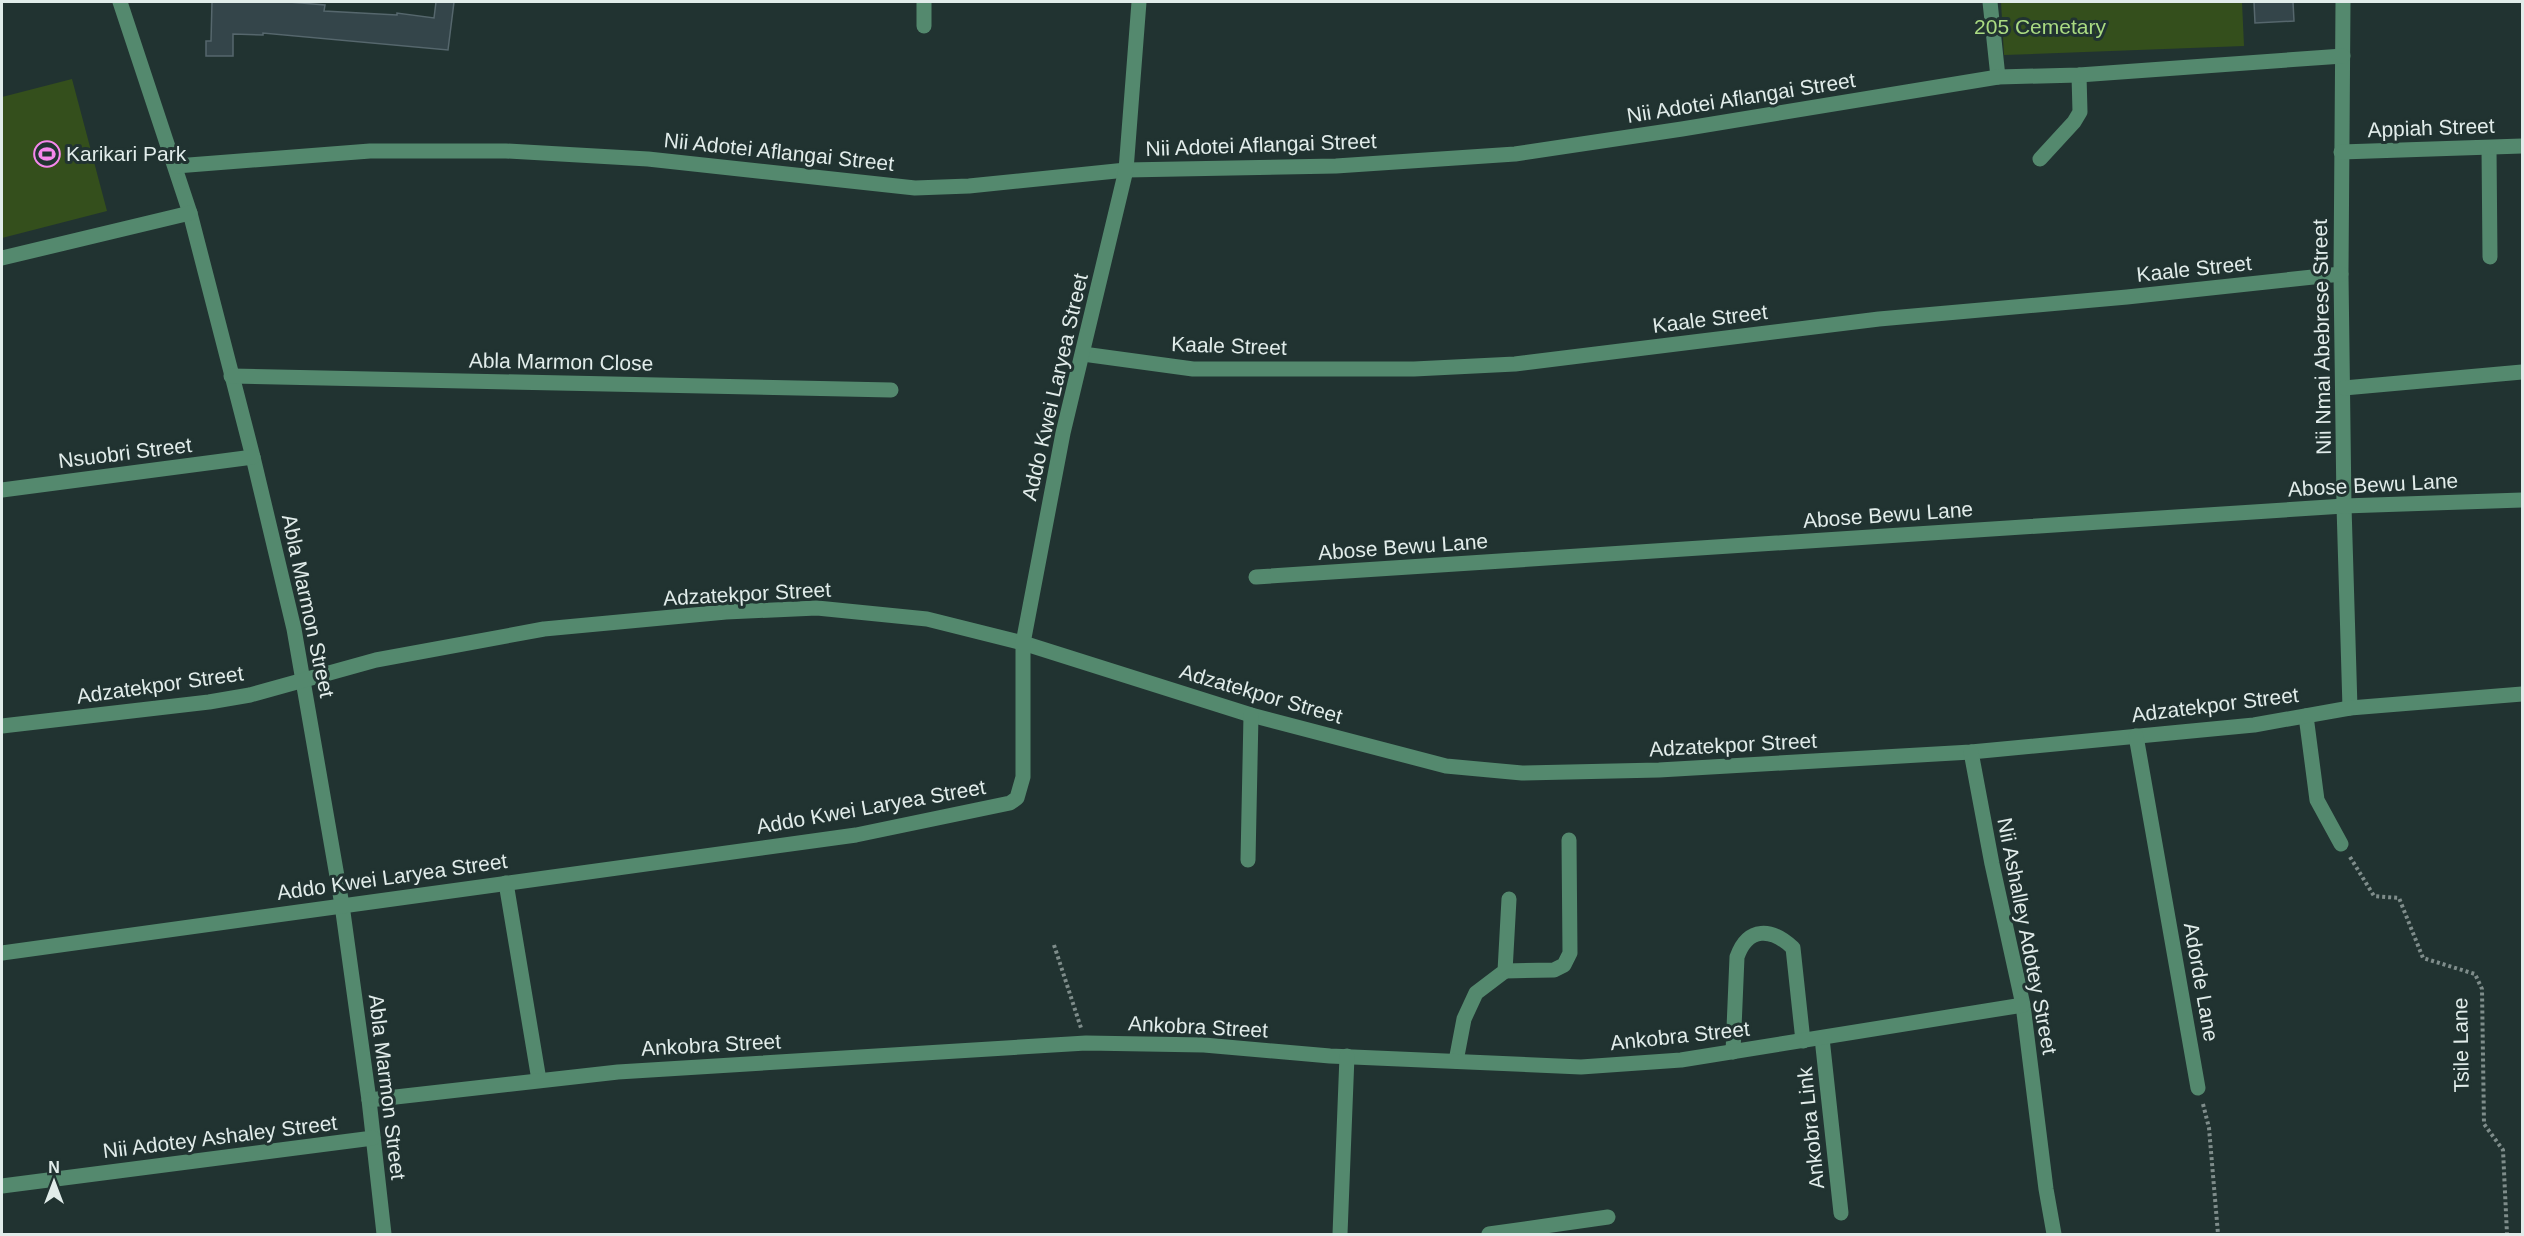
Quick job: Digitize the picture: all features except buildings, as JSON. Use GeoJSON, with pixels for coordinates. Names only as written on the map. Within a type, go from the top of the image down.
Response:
{"type":"FeatureCollection","features":[{"type":"Feature","properties":{"kind":"street","name":"Abla Marmon Street"},"geometry":{"type":"LineString","coordinates":[[120,2],[190,213],[253,457],[304,678],[342,905],[369,1100],[384,1234]]}},
{"type":"Feature","properties":{"kind":"street"},"geometry":{"type":"LineString","coordinates":[[924,2],[924,26]]}},
{"type":"Feature","properties":{"kind":"street","name":"Addo Kwei Laryea Street"},"geometry":{"type":"LineString","coordinates":[[2,953],[856,835],[1010,803],[1017,798],[1023,777],[1023,643],[1063,433],[1126,170],[1139,2]]}},
{"type":"Feature","properties":{"kind":"street"},"geometry":{"type":"LineString","coordinates":[[1990,2],[1998,77]]}},
{"type":"Feature","properties":{"kind":"street","name":"Nii Nmai Abebrese Street"},"geometry":{"type":"LineString","coordinates":[[2343,2],[2341,274],[2344,506],[2350,708]]}},
{"type":"Feature","properties":{"kind":"street","name":"Nii Adotei Aflangai Street"},"geometry":{"type":"LineString","coordinates":[[176,166],[370,151],[506,151],[648,159],[915,188],[969,186],[1126,170],[1336,166],[1515,154],[1998,77],[2079,75],[2343,56]]}},
{"type":"Feature","properties":{"kind":"street"},"geometry":{"type":"LineString","coordinates":[[2040,159],[2074,122],[2080,112],[2079,75]]}},
{"type":"Feature","properties":{"kind":"street","name":"Appiah Street"},"geometry":{"type":"LineString","coordinates":[[2341,152],[2523,146]]}},
{"type":"Feature","properties":{"kind":"street"},"geometry":{"type":"LineString","coordinates":[[2489,148],[2490,257]]}},
{"type":"Feature","properties":{"kind":"street"},"geometry":{"type":"LineString","coordinates":[[2,258],[190,213]]}},
{"type":"Feature","properties":{"kind":"street","name":"Kaale Street"},"geometry":{"type":"LineString","coordinates":[[1083,354],[1193,369],[1414,369],[1515,364],[1879,319],[2127,297],[2341,274]]}},
{"type":"Feature","properties":{"kind":"street"},"geometry":{"type":"LineString","coordinates":[[2344,388],[2523,372]]}},
{"type":"Feature","properties":{"kind":"street","name":"Abla Marmon Close"},"geometry":{"type":"LineString","coordinates":[[231,376],[891,390]]}},
{"type":"Feature","properties":{"kind":"street","name":"Nsuobri Street"},"geometry":{"type":"LineString","coordinates":[[2,490],[253,457]]}},
{"type":"Feature","properties":{"kind":"street","name":"Abose Bewu Lane"},"geometry":{"type":"LineString","coordinates":[[1256,577],[2344,506],[2523,500]]}},
{"type":"Feature","properties":{"kind":"street","name":"Adzatekpor Street"},"geometry":{"type":"LineString","coordinates":[[2,726],[209,702],[250,694],[376,660],[544,629],[726,612],[817,608],[927,619],[1023,643],[1251,716],[1446,766],[1522,773],[1659,770],[1971,752],[2254,725],[2350,708],[2523,694]]}},
{"type":"Feature","properties":{"kind":"street"},"geometry":{"type":"LineString","coordinates":[[1248,860],[1251,716]]}},
{"type":"Feature","properties":{"kind":"street"},"geometry":{"type":"LineString","coordinates":[[2306,716],[2317,800],[2341,844]]}},
{"type":"Feature","properties":{"kind":"street","name":"Adorde Lane"},"geometry":{"type":"LineString","coordinates":[[2136,736],[2198,1088]]}},
{"type":"Feature","properties":{"kind":"street","name":"Nii Ashalley Adotey Street"},"geometry":{"type":"LineString","coordinates":[[1971,752],[1992,864],[2023,1005],[2046,1189],[2054,1234]]}},
{"type":"Feature","properties":{"kind":"street"},"geometry":{"type":"LineString","coordinates":[[1456,1061],[1464,1019],[1476,993],[1505,971],[1554,970],[1564,965],[1570,953],[1569,840]]}},
{"type":"Feature","properties":{"kind":"street"},"geometry":{"type":"LineString","coordinates":[[506,883],[539,1080]]}},
{"type":"Feature","properties":{"kind":"street"},"geometry":{"type":"LineString","coordinates":[[1505,971],[1509,899]]}},
{"type":"Feature","properties":{"kind":"street"},"geometry":{"type":"LineString","coordinates":[[1734,1052],[1737,957],[1742,944],[1750,936],[1765,933],[1780,936],[1793,948],[1803,1041]]}},
{"type":"Feature","properties":{"kind":"street","name":"Ankobra Street"},"geometry":{"type":"LineString","coordinates":[[369,1100],[618,1072],[1086,1043],[1204,1045],[1347,1056],[1581,1067],[1681,1060],[2023,1005]]}},
{"type":"Feature","properties":{"kind":"street","name":"Ankobra Link"},"geometry":{"type":"LineString","coordinates":[[1822,1038],[1841,1213]]}},
{"type":"Feature","properties":{"kind":"street"},"geometry":{"type":"LineString","coordinates":[[1340,1234],[1347,1056]]}},
{"type":"Feature","properties":{"kind":"street","name":"Nii Adotey Ashaley Street"},"geometry":{"type":"LineString","coordinates":[[2,1186],[373,1138]]}},
{"type":"Feature","properties":{"kind":"street"},"geometry":{"type":"LineString","coordinates":[[1489,1234],[1608,1217]]}},
{"type":"Feature","properties":{"kind":"path","name":"Tsile Lane"},"geometry":{"type":"LineString","coordinates":[[2341,844],[2374,896],[2399,898],[2423,958],[2475,974],[2482,989],[2484,1124],[2503,1150],[2507,1234]]}},
{"type":"Feature","properties":{"kind":"path"},"geometry":{"type":"LineString","coordinates":[[1054,945],[1086,1043]]}},
{"type":"Feature","properties":{"kind":"path"},"geometry":{"type":"LineString","coordinates":[[2198,1088],[2209,1128],[2218,1234]]}},
{"type":"Feature","properties":{"kind":"green space","name":"205 Cemetary"},"geometry":{"type":"Polygon","coordinates":[[[2001,2],[2242,2],[2244,46],[2004,55],[2001,2]]]}},
{"type":"Feature","properties":{"kind":"green space","name":"Karikari Park"},"geometry":{"type":"Polygon","coordinates":[[[72,79],[107,211],[2,238],[2,97],[72,79]]]}},
{"type":"Feature","properties":{"kind":"place","name":"Karikari Park"},"geometry":{"type":"Point","coordinates":[47,154]}}]}
